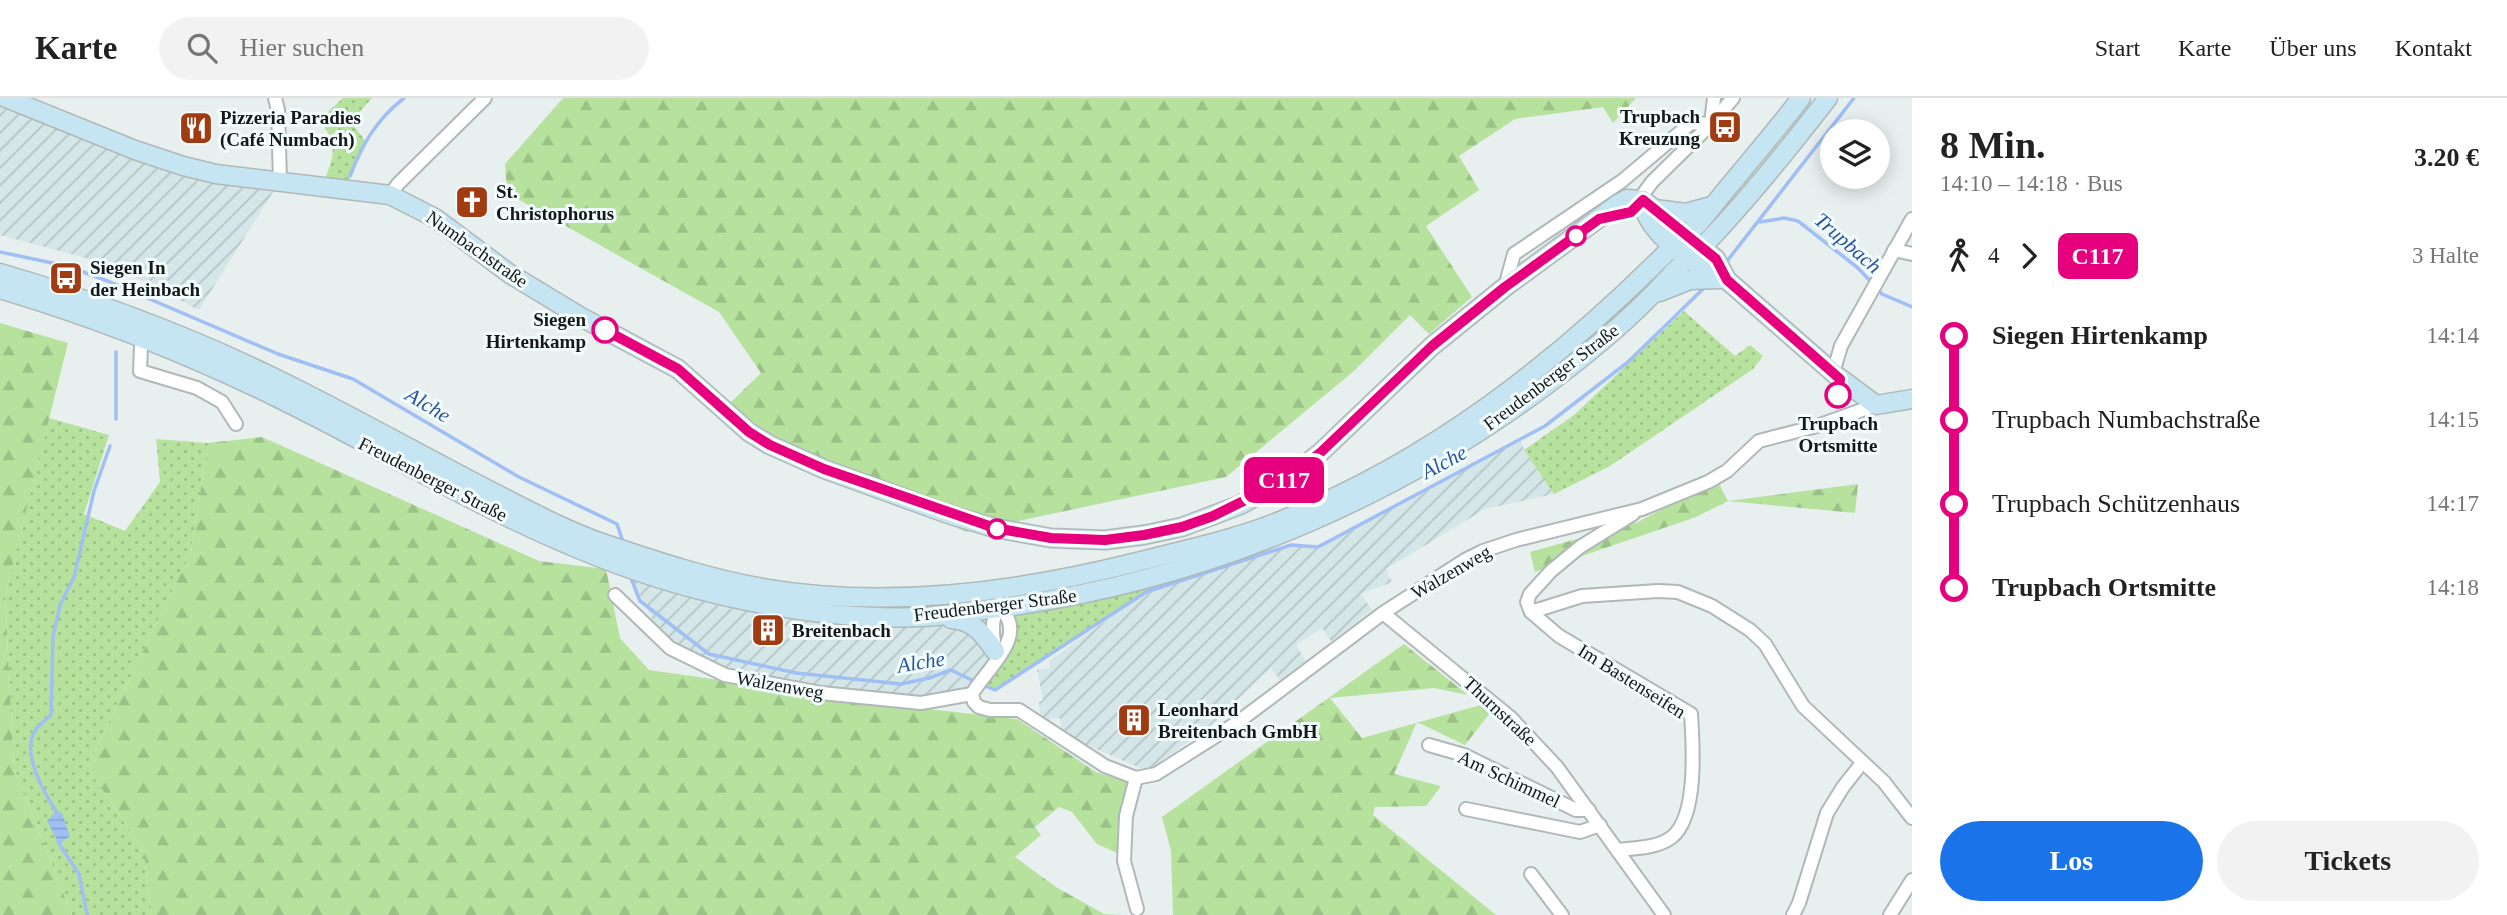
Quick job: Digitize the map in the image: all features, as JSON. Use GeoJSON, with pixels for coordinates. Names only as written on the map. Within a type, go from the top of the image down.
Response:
{"type":"FeatureCollection","features":[{"type":"Feature","properties":{"kind":"main road","name":"Numbachstraße"},"geometry":{"type":"LineString","coordinates":[[6,98],[172,163],[216,174],[390,195],[435,218],[510,274],[581,317],[678,369],[749,432],[770,445],[824,469],[951,515],[995,528],[1051,538],[1105,540],[1182,527],[1240,505],[1282,482],[1320,453],[1432,346],[1505,287],[1627,199],[1649,204]]}},
{"type":"Feature","properties":{"kind":"main road","name":"Freudenberger Straße"},"geometry":{"type":"LineString","coordinates":[[0,289],[57,306],[200,360],[285,401],[515,521],[627,558],[762,588],[844,596],[884,597],[998,589],[1106,570],[1243,534],[1318,505],[1387,471],[1453,431],[1550,359],[1645,275],[1712,206],[1801,98]]}},
{"type":"Feature","properties":{"kind":"main road","name":"Freudenberger Straße"},"geometry":{"type":"LineString","coordinates":[[0,273],[97,303],[209,346],[525,508],[600,542],[672,582],[760,603],[868,616],[923,617],[1083,594],[1199,564],[1285,533],[1359,500],[1429,463],[1528,399],[1654,296],[1672,274],[1704,263],[1828,98]]}},
{"type":"Feature","properties":{"kind":"main road"},"geometry":{"type":"LineString","coordinates":[[1712,206],[1686,213],[1649,204],[1647,219],[1679,240],[1833,373],[1876,405],[1912,400]]}},
{"type":"Feature","properties":{"kind":"main road"},"geometry":{"type":"LineString","coordinates":[[1654,296],[1678,284],[1704,263]]}},
{"type":"Feature","properties":{"kind":"main road"},"geometry":{"type":"LineString","coordinates":[[923,617],[965,620],[981,631],[997,654]]}},
{"type":"Feature","properties":{"kind":"street"},"geometry":{"type":"LineString","coordinates":[[390,195],[485,98]]}},
{"type":"Feature","properties":{"kind":"street"},"geometry":{"type":"LineString","coordinates":[[1711,124],[1714,98]]}},
{"type":"Feature","properties":{"kind":"street"},"geometry":{"type":"LineString","coordinates":[[1649,204],[1644,193],[1652,182],[1711,124],[1732,98]]}},
{"type":"Feature","properties":{"kind":"street"},"geometry":{"type":"LineString","coordinates":[[275,99],[278,110],[280,181]]}},
{"type":"Feature","properties":{"kind":"street"},"geometry":{"type":"LineString","coordinates":[[1505,287],[1514,254],[1622,181],[1691,123],[1711,124]]}},
{"type":"Feature","properties":{"kind":"street"},"geometry":{"type":"LineString","coordinates":[[1833,373],[1842,346],[1912,219]]}},
{"type":"Feature","properties":{"kind":"street"},"geometry":{"type":"LineString","coordinates":[[1894,250],[1912,254]]}},
{"type":"Feature","properties":{"kind":"street"},"geometry":{"type":"LineString","coordinates":[[144,337],[140,372],[197,388],[222,402],[236,424]]}},
{"type":"Feature","properties":{"kind":"street","name":"Walzenweg"},"geometry":{"type":"LineString","coordinates":[[1136,778],[1165,769],[1209,741],[1383,613],[1465,559],[1540,533],[1642,509],[1708,482],[1727,471],[1759,441],[1817,426],[1876,405]]}},
{"type":"Feature","properties":{"kind":"street"},"geometry":{"type":"LineString","coordinates":[[1642,509],[1580,547],[1551,571],[1530,594],[1527,602],[1531,612],[1597,594],[1668,591],[1693,597],[1750,630],[1765,644],[1803,706],[1884,782],[1912,818]]}},
{"type":"Feature","properties":{"kind":"street"},"geometry":{"type":"LineString","coordinates":[[998,589],[1000,608],[994,617],[997,654],[972,694],[974,702],[979,707],[990,710],[1019,710],[1105,766],[1136,778],[1126,816],[1124,861],[1137,909]]}},
{"type":"Feature","properties":{"kind":"street","name":"Walzenweg"},"geometry":{"type":"LineString","coordinates":[[615,595],[670,648],[725,675],[821,693],[921,704],[972,694]]}},
{"type":"Feature","properties":{"kind":"street","name":"Im Bastenseifen"},"geometry":{"type":"LineString","coordinates":[[1531,612],[1559,636],[1587,654],[1691,714],[1691,780],[1687,812],[1680,828],[1664,842],[1619,850]]}},
{"type":"Feature","properties":{"kind":"street","name":"Thurnstraße"},"geometry":{"type":"LineString","coordinates":[[1383,613],[1511,718],[1557,767],[1664,915]]}},
{"type":"Feature","properties":{"kind":"street","name":"Am Schimmel"},"geometry":{"type":"LineString","coordinates":[[1429,745],[1464,755],[1576,810],[1589,810]]}},
{"type":"Feature","properties":{"kind":"street"},"geometry":{"type":"LineString","coordinates":[[1793,915],[1827,813],[1862,763]]}},
{"type":"Feature","properties":{"kind":"street"},"geometry":{"type":"LineString","coordinates":[[1466,809],[1580,832],[1600,825]]}},
{"type":"Feature","properties":{"kind":"street"},"geometry":{"type":"LineString","coordinates":[[1531,874],[1562,915]]}},
{"type":"Feature","properties":{"kind":"street"},"geometry":{"type":"LineString","coordinates":[[1890,915],[1912,880]]}},
{"type":"Feature","properties":{"kind":"shaded area"},"geometry":{"type":"Polygon","coordinates":[[[0,98],[135,150],[280,181],[199,310],[112,265],[0,235],[0,98]]]}},
{"type":"Feature","properties":{"kind":"shaded area"},"geometry":{"type":"Polygon","coordinates":[[[1520,439],[1524,450],[1554,494],[1485,509],[1386,569],[1392,582],[1361,594],[1372,610],[1331,641],[1322,628],[1296,645],[1306,662],[1281,681],[1271,668],[1208,728],[1147,771],[1062,734],[1060,718],[1041,720],[1039,702],[1043,700],[1037,670],[1050,668],[1049,661],[1146,592],[1291,545],[1318,547],[1520,439]]]}},
{"type":"Feature","properties":{"kind":"shaded area"},"geometry":{"type":"Polygon","coordinates":[[[626,567],[760,603],[965,620],[998,658],[972,694],[921,703],[730,681],[668,651],[626,567]]]}},
{"type":"Feature","properties":{"kind":"green space"},"geometry":{"type":"Polygon","coordinates":[[[343,98],[372,98],[351,122],[366,142],[347,189],[322,186],[333,151],[329,136],[318,117],[327,113],[343,98]]]}},
{"type":"Feature","properties":{"kind":"green space"},"geometry":{"type":"Polygon","coordinates":[[[563,98],[1636,98],[1613,123],[1603,107],[1515,119],[1459,156],[1479,190],[1426,226],[1472,297],[1429,334],[1410,315],[1354,371],[1226,477],[966,532],[786,448],[730,403],[761,373],[719,312],[507,193],[505,164],[563,98]]]}},
{"type":"Feature","properties":{"kind":"green space"},"geometry":{"type":"Polygon","coordinates":[[[1684,311],[1735,356],[1750,345],[1763,356],[1753,369],[1610,466],[1554,494],[1524,450],[1574,415],[1684,311]]]}},
{"type":"Feature","properties":{"kind":"green space"},"geometry":{"type":"Polygon","coordinates":[[[0,323],[68,343],[5,595],[14,768],[72,915],[0,915],[0,323]]]}},
{"type":"Feature","properties":{"kind":"green space"},"geometry":{"type":"Polygon","coordinates":[[[49,418],[109,435],[84,514],[125,531],[160,482],[156,439],[208,443],[191,552],[87,767],[143,850],[152,915],[72,915],[14,768],[5,595],[49,418]]]}},
{"type":"Feature","properties":{"kind":"green space"},"geometry":{"type":"Polygon","coordinates":[[[262,437],[539,561],[606,569],[620,638],[649,670],[1017,719],[1096,772],[1128,782],[1119,854],[1097,844],[1072,812],[1059,807],[1035,827],[1041,835],[1015,857],[1056,887],[1104,914],[1122,915],[152,915],[143,850],[87,767],[191,552],[208,443],[262,437]]]}},
{"type":"Feature","properties":{"kind":"green space"},"geometry":{"type":"Polygon","coordinates":[[[1717,480],[1728,501],[1696,517],[1535,572],[1530,552],[1638,522],[1717,480]]]}},
{"type":"Feature","properties":{"kind":"green space"},"geometry":{"type":"Polygon","coordinates":[[[1858,484],[1855,513],[1728,501],[1858,484]]]}},
{"type":"Feature","properties":{"kind":"green space"},"geometry":{"type":"Polygon","coordinates":[[[1291,545],[1146,592],[995,690],[978,683],[1011,624],[1000,608],[1083,594],[1291,545]]]}},
{"type":"Feature","properties":{"kind":"green space"},"geometry":{"type":"Polygon","coordinates":[[[1404,644],[1468,695],[1434,688],[1330,698],[1362,738],[1417,723],[1394,774],[1441,786],[1426,806],[1375,807],[1373,815],[1496,915],[1173,915],[1171,851],[1162,817],[1404,644]]]}},
{"type":"Feature","properties":{"kind":"green space"},"geometry":{"type":"Polygon","coordinates":[[[1481,705],[1490,713],[1465,745],[1418,722],[1481,705]]]}},
{"type":"Feature","properties":{"kind":"water"},"geometry":{"type":"Polygon","coordinates":[[[56,811],[62,813],[70,836],[59,844],[47,821],[56,811]]]}},
{"type":"Feature","properties":{"kind":"waterway"},"geometry":{"type":"LineString","coordinates":[[350,176],[371,133],[404,98]]}},
{"type":"Feature","properties":{"kind":"waterway","name":"Alche"},"geometry":{"type":"LineString","coordinates":[[1724,265],[1854,98]]}},
{"type":"Feature","properties":{"kind":"waterway","name":"Trupbach"},"geometry":{"type":"LineString","coordinates":[[1760,222],[1784,218],[1798,221],[1858,268],[1872,283]]}},
{"type":"Feature","properties":{"kind":"waterway","name":"Alche"},"geometry":{"type":"LineString","coordinates":[[0,252],[67,266],[278,354],[353,379],[519,477],[617,524],[624,545]]}},
{"type":"Feature","properties":{"kind":"waterway","name":"Alche"},"geometry":{"type":"LineString","coordinates":[[983,685],[995,690],[1146,592],[1291,545],[1318,547],[1545,426],[1628,362],[1705,287]]}},
{"type":"Feature","properties":{"kind":"waterway","name":"Trupbach"},"geometry":{"type":"LineString","coordinates":[[1877,289],[1882,294],[1912,307]]}},
{"type":"Feature","properties":{"kind":"waterway"},"geometry":{"type":"LineString","coordinates":[[116,352],[116,419]]}},
{"type":"Feature","properties":{"kind":"waterway"},"geometry":{"type":"LineString","coordinates":[[56,815],[32,761],[31,740],[36,729],[51,715],[53,637],[60,605],[74,577],[94,491],[110,446]]}},
{"type":"Feature","properties":{"kind":"waterway","name":"Alche"},"geometry":{"type":"LineString","coordinates":[[629,573],[640,601],[709,654],[796,673],[901,684],[951,670],[976,682]]}},
{"type":"Feature","properties":{"kind":"waterway"},"geometry":{"type":"LineString","coordinates":[[58,840],[79,874],[87,915]]}},
{"type":"Feature","properties":{"kind":"bus line","name":"C117"},"geometry":{"type":"LineString","coordinates":[[605,330],[678,369],[749,432],[770,445],[824,469],[995,528],[1051,538],[1105,540],[1182,527],[1240,505],[1282,482],[1320,453],[1432,346],[1505,287],[1599,219],[1631,212],[1643,200],[1702,246],[1716,259],[1727,280],[1840,379],[1838,395]]}},
{"type":"Feature","properties":{"kind":"place","name":"Trupbach Kreuzung"},"geometry":{"type":"Point","coordinates":[1725,127]}},
{"type":"Feature","properties":{"kind":"place","name":"Pizzeria Paradies (Café Numbach)"},"geometry":{"type":"Point","coordinates":[196,128]}},
{"type":"Feature","properties":{"kind":"place","name":"St. Christophorus"},"geometry":{"type":"Point","coordinates":[472,202]}},
{"type":"Feature","properties":{"kind":"place","name":"Siegen In der Heinbach"},"geometry":{"type":"Point","coordinates":[66,278]}},
{"type":"Feature","properties":{"kind":"place","name":"Siegen Hirtenkamp"},"geometry":{"type":"Point","coordinates":[605,330]}},
{"type":"Feature","properties":{"kind":"place","name":"Trupbach Ortsmitte"},"geometry":{"type":"Point","coordinates":[1838,395]}},
{"type":"Feature","properties":{"kind":"place","name":"Breitenbach"},"geometry":{"type":"Point","coordinates":[768,630]}},
{"type":"Feature","properties":{"kind":"place","name":"Leonhard Breitenbach GmbH"},"geometry":{"type":"Point","coordinates":[1134,720]}}]}
